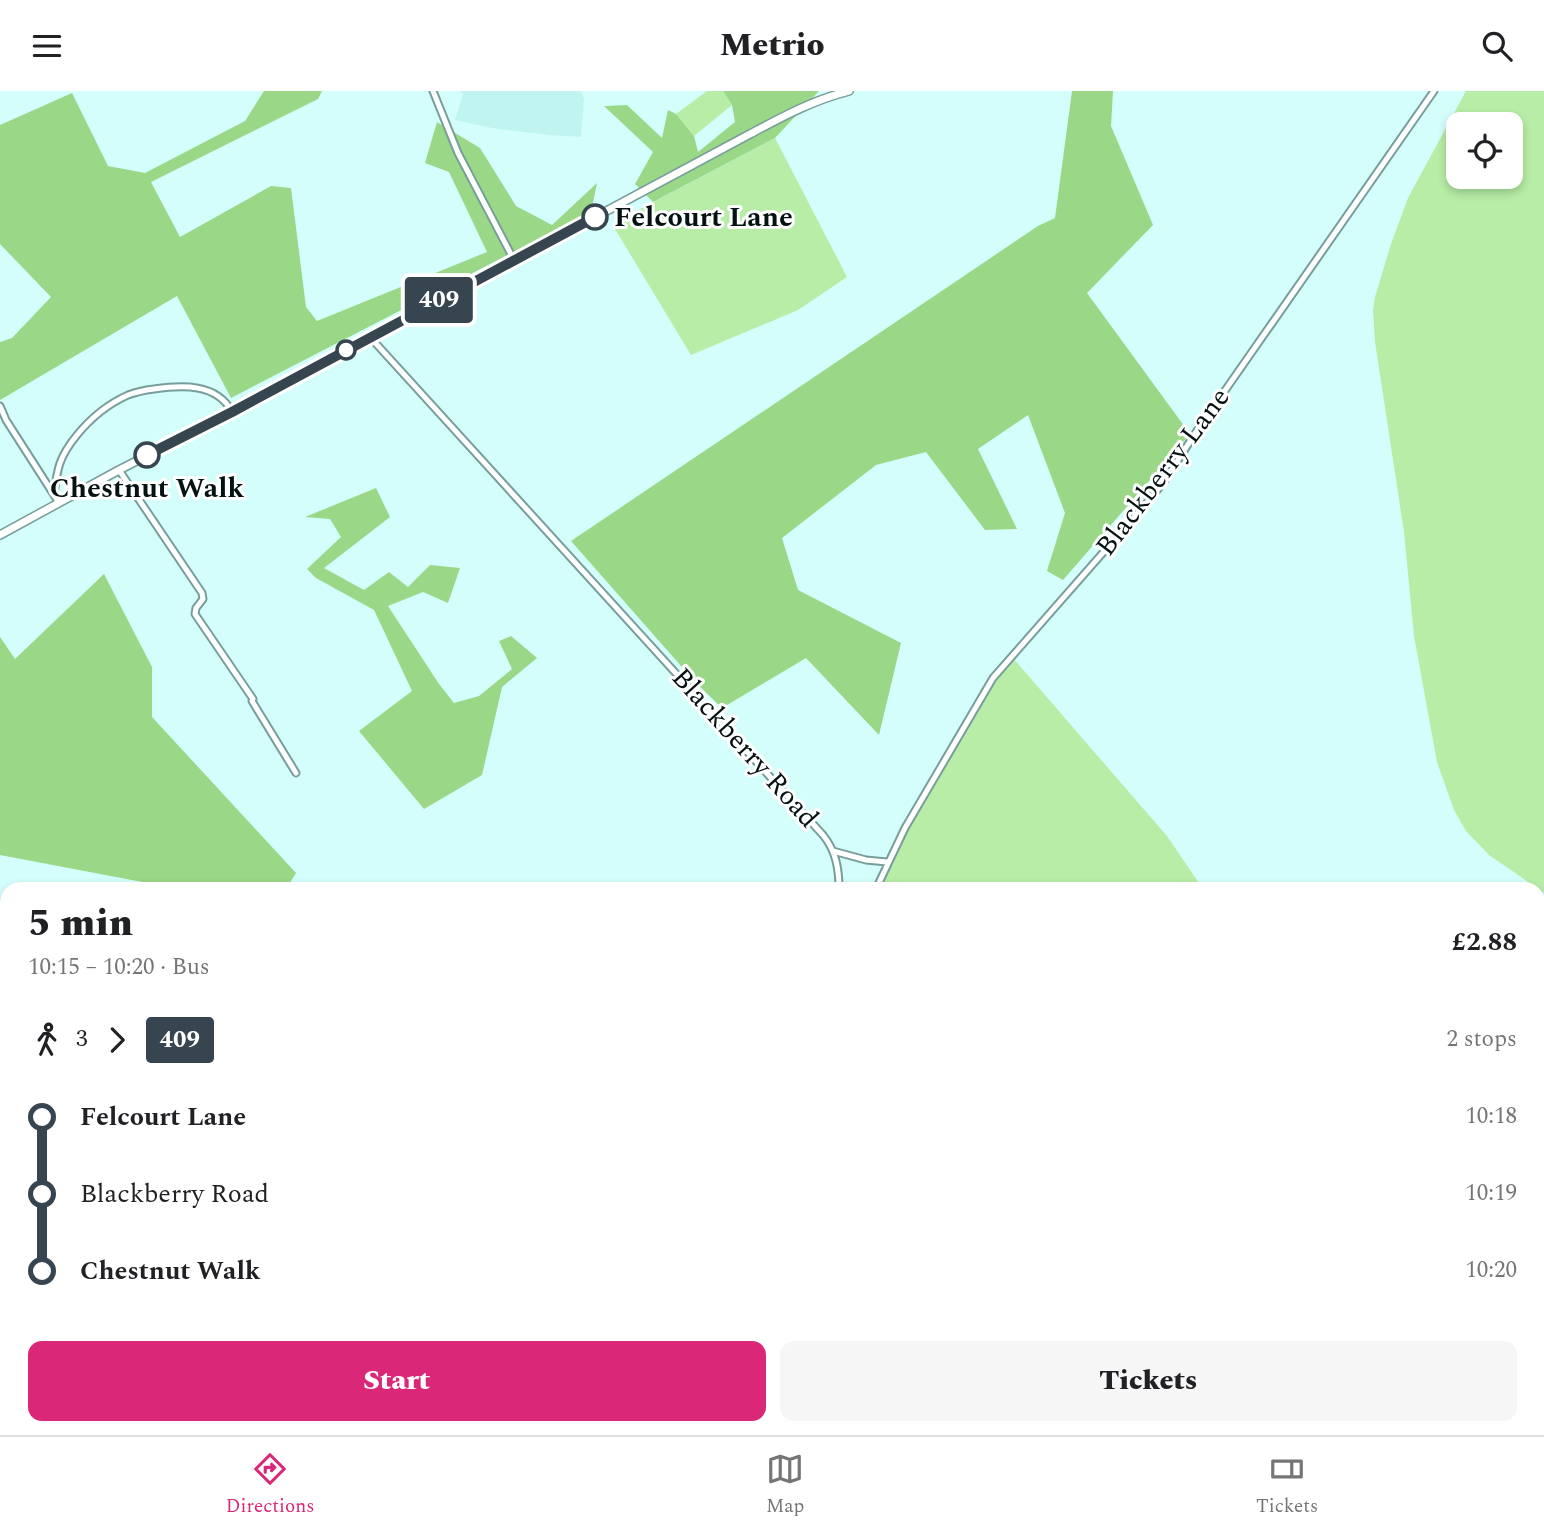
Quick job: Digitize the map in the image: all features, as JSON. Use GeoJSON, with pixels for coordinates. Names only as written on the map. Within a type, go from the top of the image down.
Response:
{"type":"FeatureCollection","features":[{"type":"Feature","properties":{"kind":"street"},"geometry":{"type":"LineString","coordinates":[[433,91],[458,153],[514,260]]}},
{"type":"Feature","properties":{"kind":"street"},"geometry":{"type":"LineString","coordinates":[[0,535],[793,111],[825,97],[849,91]]}},
{"type":"Feature","properties":{"kind":"street","name":"Blackberry Lane"},"geometry":{"type":"LineString","coordinates":[[879,882],[917,807],[993,678],[1121,534],[1166,479],[1434,91]]}},
{"type":"Feature","properties":{"kind":"street","name":"Blackberry Road"},"geometry":{"type":"LineString","coordinates":[[370,337],[815,826],[833,851],[838,882]]}},
{"type":"Feature","properties":{"kind":"street"},"geometry":{"type":"LineString","coordinates":[[54,495],[57,468],[75,437],[95,416],[129,394],[174,385],[189,386],[215,394],[228,404],[232,412]]}},
{"type":"Feature","properties":{"kind":"street"},"geometry":{"type":"LineString","coordinates":[[0,406],[6,420],[59,503]]}},
{"type":"Feature","properties":{"kind":"street"},"geometry":{"type":"LineString","coordinates":[[119,470],[202,593],[203,599],[195,614],[253,699],[296,773]]}},
{"type":"Feature","properties":{"kind":"street","name":"Blackberry Road"},"geometry":{"type":"LineString","coordinates":[[833,851],[866,860],[887,862]]}},
{"type":"Feature","properties":{"kind":"shaded area"},"geometry":{"type":"Polygon","coordinates":[[[460,91],[581,91],[584,99],[581,137],[492,128],[455,120],[463,94],[460,91]]]}},
{"type":"Feature","properties":{"kind":"green space"},"geometry":{"type":"Polygon","coordinates":[[[264,91],[322,91],[318,99],[151,182],[180,237],[271,186],[291,188],[306,307],[317,321],[487,252],[449,172],[425,163],[437,122],[480,148],[516,206],[552,225],[597,183],[591,212],[231,398],[177,296],[0,400],[0,342],[12,338],[51,297],[0,244],[0,125],[72,93],[108,166],[145,173],[245,121],[264,91]]]}},
{"type":"Feature","properties":{"kind":"green space"},"geometry":{"type":"Polygon","coordinates":[[[707,91],[723,91],[732,105],[694,136],[676,114],[707,91]]]}},
{"type":"Feature","properties":{"kind":"green space"},"geometry":{"type":"Polygon","coordinates":[[[723,91],[819,91],[775,138],[653,202],[635,184],[653,152],[604,106],[627,105],[662,138],[668,110],[676,114],[694,136],[698,152],[735,122],[732,105],[723,91]]]}},
{"type":"Feature","properties":{"kind":"green space"},"geometry":{"type":"Polygon","coordinates":[[[1072,91],[1113,91],[1111,126],[1153,225],[1087,293],[1190,434],[1063,580],[1047,571],[1065,513],[1028,415],[978,449],[1017,529],[985,530],[926,452],[876,465],[782,538],[798,590],[901,643],[879,735],[806,658],[722,708],[696,683],[571,541],[1038,226],[1055,218],[1072,91]]]}},
{"type":"Feature","properties":{"kind":"green space"},"geometry":{"type":"Polygon","coordinates":[[[1466,91],[1544,91],[1544,882],[1528,882],[1489,855],[1466,831],[1454,810],[1437,762],[1414,636],[1404,532],[1375,342],[1375,297],[1408,198],[1446,128],[1446,189],[1523,189],[1523,112],[1455,112],[1466,91]]]}},
{"type":"Feature","properties":{"kind":"green space"},"geometry":{"type":"Polygon","coordinates":[[[775,138],[847,277],[798,310],[691,355],[612,224],[775,138]]]}},
{"type":"Feature","properties":{"kind":"green space"},"geometry":{"type":"Polygon","coordinates":[[[376,488],[390,517],[324,568],[364,590],[389,572],[408,587],[430,565],[460,568],[448,603],[423,592],[388,606],[454,703],[479,696],[512,669],[499,641],[511,636],[537,658],[502,687],[482,775],[424,809],[359,731],[412,691],[374,610],[316,578],[307,569],[341,537],[330,519],[305,517],[376,488]]]}},
{"type":"Feature","properties":{"kind":"green space"},"geometry":{"type":"Polygon","coordinates":[[[104,574],[152,667],[152,717],[296,873],[290,882],[142,882],[0,855],[0,637],[15,659],[104,574]]]}},
{"type":"Feature","properties":{"kind":"green space"},"geometry":{"type":"Polygon","coordinates":[[[1012,657],[1167,836],[1198,882],[879,882],[887,862],[993,678],[1012,657]]]}},
{"type":"Feature","properties":{"kind":"bus line","name":"409"},"geometry":{"type":"LineString","coordinates":[[147,455],[595,217]]}},
{"type":"Feature","properties":{"kind":"place","name":"Felcourt Lane"},"geometry":{"type":"Point","coordinates":[595,217]}},
{"type":"Feature","properties":{"kind":"place","name":"Chestnut Walk"},"geometry":{"type":"Point","coordinates":[147,455]}}]}
